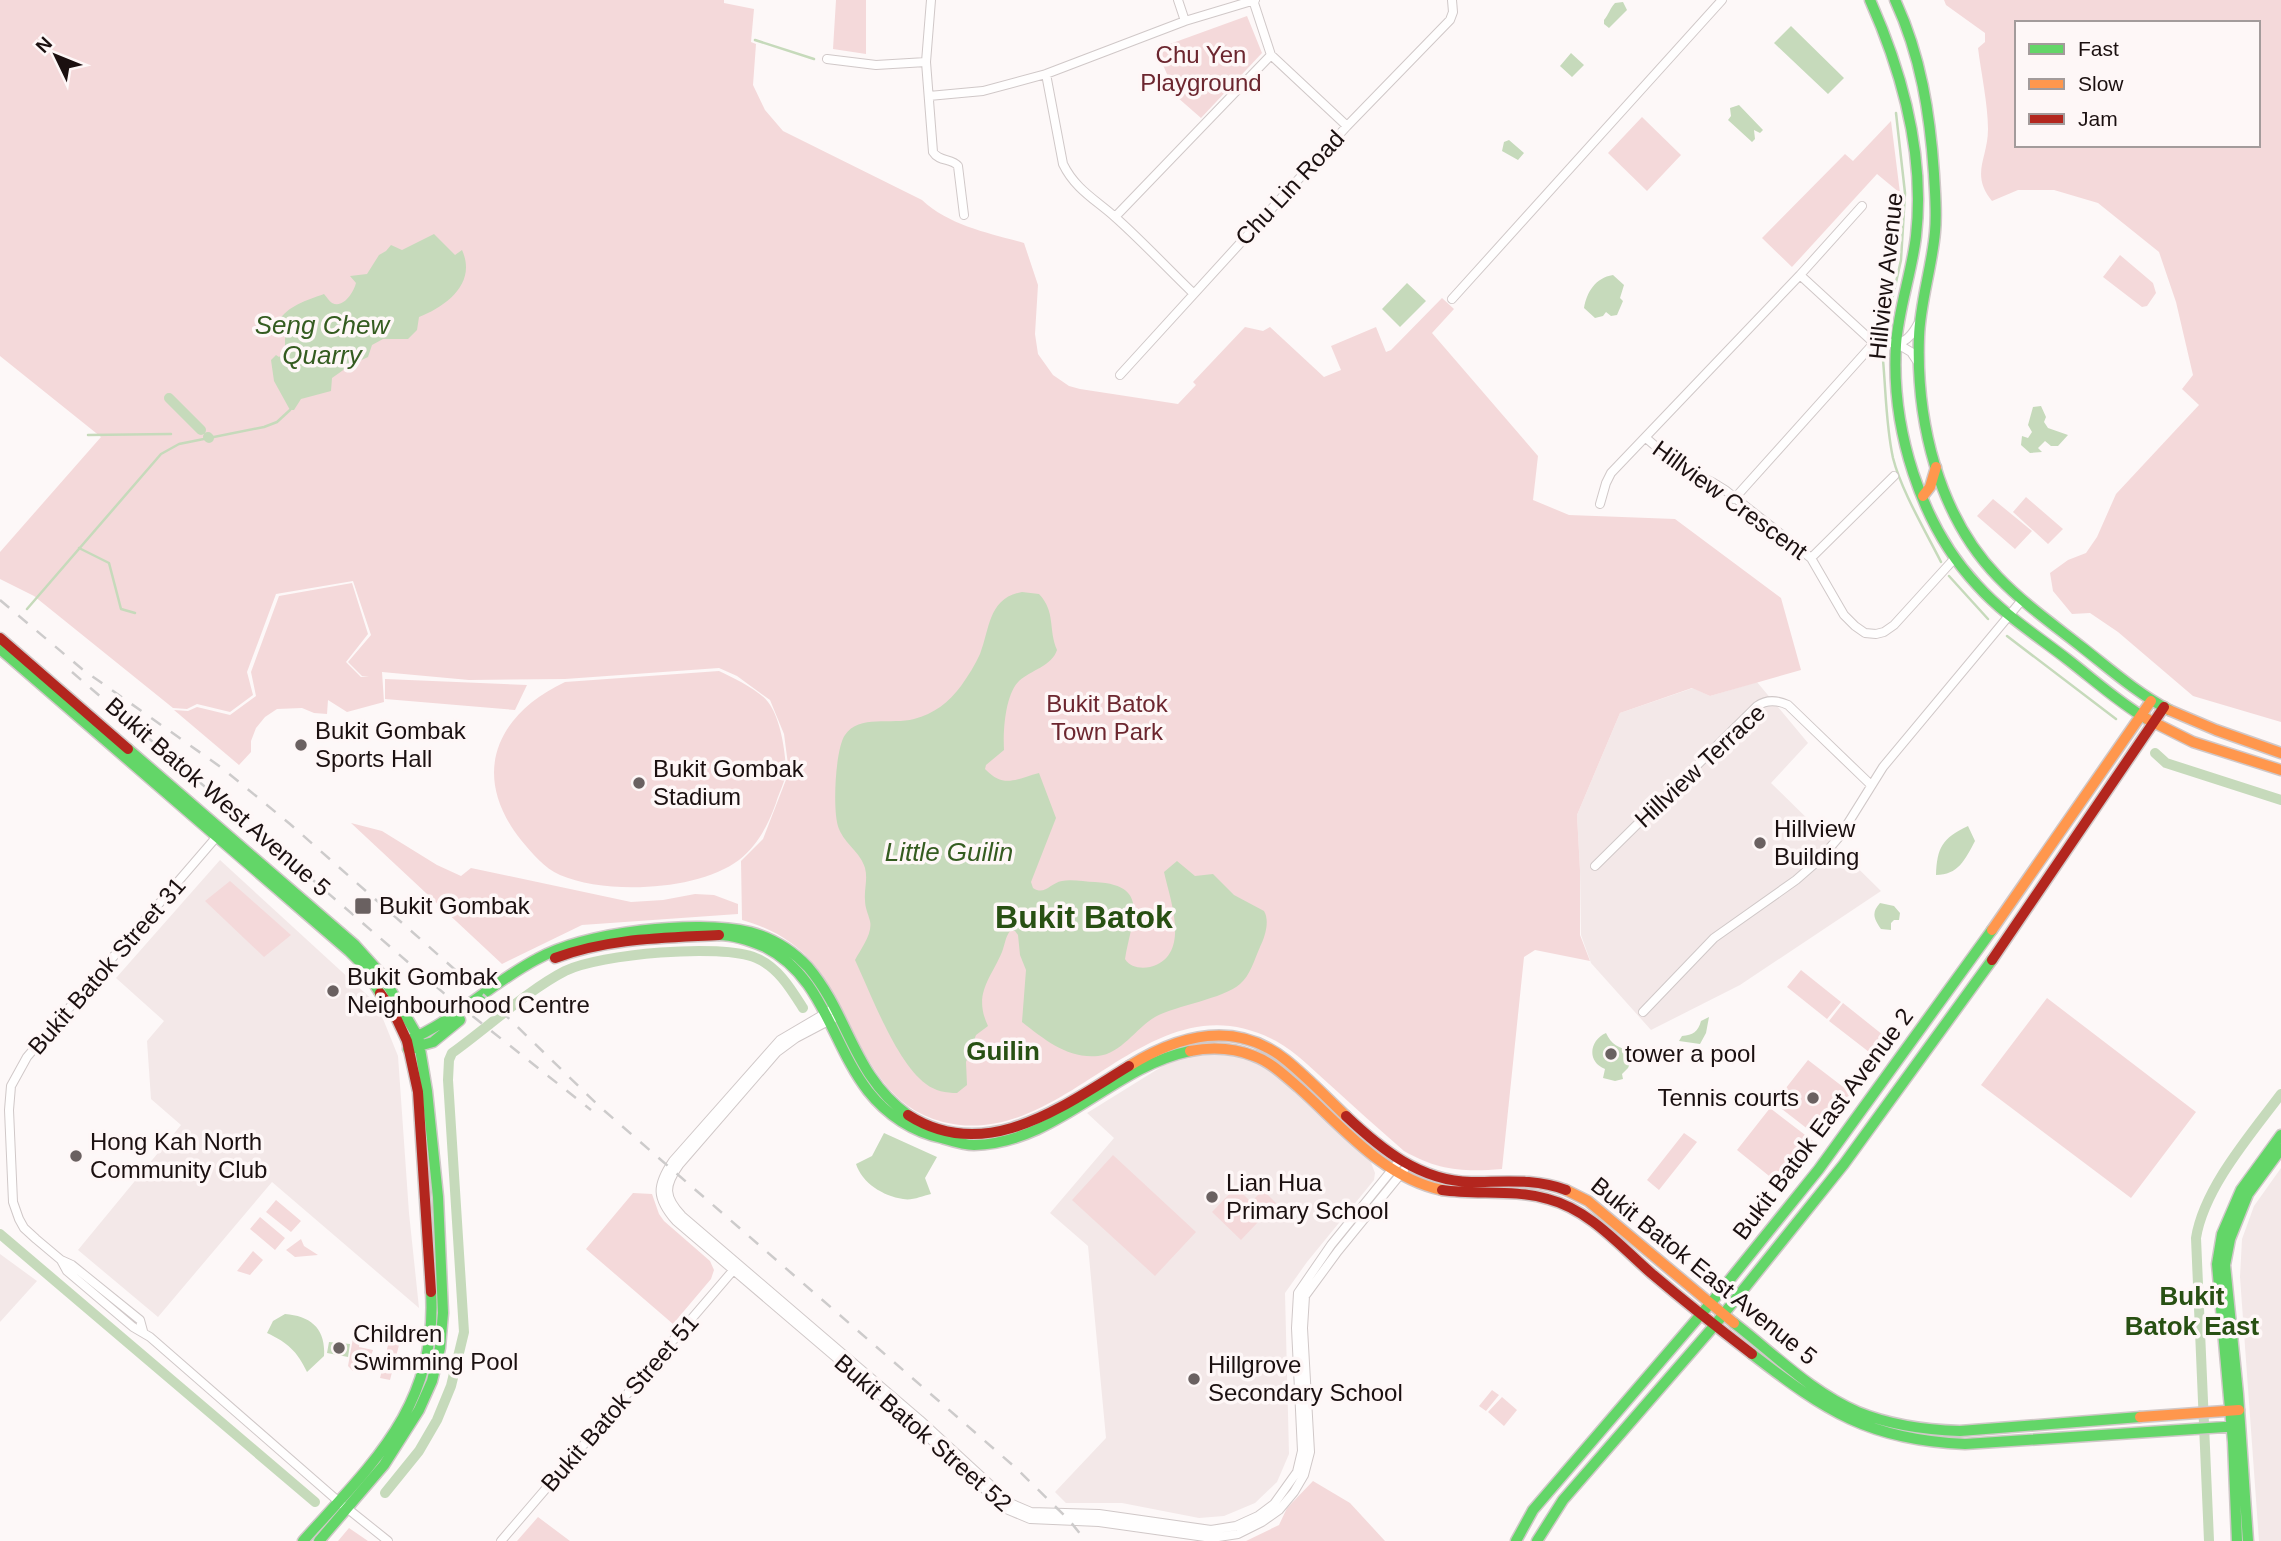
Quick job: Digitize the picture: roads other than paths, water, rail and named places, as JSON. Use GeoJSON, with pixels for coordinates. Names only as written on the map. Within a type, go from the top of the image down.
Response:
{"type":"FeatureCollection","features":[{"type":"Feature","properties":{"kind":"street"},"geometry":{"type":"LineString","coordinates":[[932,0],[926,62],[933,152],[939,158],[954,162],[958,166],[964,215]]}},
{"type":"Feature","properties":{"kind":"street"},"geometry":{"type":"LineString","coordinates":[[1178,0],[1185,21]]}},
{"type":"Feature","properties":{"kind":"street"},"geometry":{"type":"LineString","coordinates":[[929,96],[983,91],[1046,74],[1185,21],[1254,0],[1271,55],[1347,126]]}},
{"type":"Feature","properties":{"kind":"street","name":"Chu Lin Road"},"geometry":{"type":"LineString","coordinates":[[1120,375],[1347,126],[1450,20],[1453,12],[1452,0]]}},
{"type":"Feature","properties":{"kind":"street"},"geometry":{"type":"LineString","coordinates":[[1452,299],[1723,0]]}},
{"type":"Feature","properties":{"kind":"street","name":"Hillview Avenue"},"geometry":{"type":"LineString","coordinates":[[1870,0],[1885,36],[1908,116],[1917,193],[1916,234],[1896,343],[1901,421],[1923,496],[1955,558],[1972,580],[2008,615]]}},
{"type":"Feature","properties":{"kind":"street","name":"Hillview Avenue"},"geometry":{"type":"LineString","coordinates":[[1895,0],[1910,31],[1932,130],[1936,220],[1921,319],[1920,366],[1924,419],[1936,467],[1956,518],[1985,563],[2022,600]]}},
{"type":"Feature","properties":{"kind":"street"},"geometry":{"type":"LineString","coordinates":[[1115,217],[1271,55]]}},
{"type":"Feature","properties":{"kind":"street"},"geometry":{"type":"LineString","coordinates":[[827,59],[876,65],[926,62]]}},
{"type":"Feature","properties":{"kind":"street"},"geometry":{"type":"LineString","coordinates":[[1046,74],[1063,164],[1070,178],[1079,189],[1115,217],[1193,293]]}},
{"type":"Feature","properties":{"kind":"street","name":"Hillview Crescent"},"geometry":{"type":"LineString","coordinates":[[1600,504],[1611,473],[1862,206]]}},
{"type":"Feature","properties":{"kind":"street"},"geometry":{"type":"LineString","coordinates":[[1800,275],[1874,344]]}},
{"type":"Feature","properties":{"kind":"street"},"geometry":{"type":"LineString","coordinates":[[1734,499],[1874,344],[1901,343],[1910,338],[1921,319]]}},
{"type":"Feature","properties":{"kind":"street"},"geometry":{"type":"LineString","coordinates":[[1896,343],[1911,352],[1920,366]]}},
{"type":"Feature","properties":{"kind":"street","name":"Hillview Crescent"},"geometry":{"type":"LineString","coordinates":[[1646,438],[1681,468],[1712,482],[1811,558],[1844,615],[1865,633],[1884,632],[1894,625],[1955,558]]}},
{"type":"Feature","properties":{"kind":"street"},"geometry":{"type":"LineString","coordinates":[[1923,496],[1930,487],[1936,467]]}},
{"type":"Feature","properties":{"kind":"street"},"geometry":{"type":"LineString","coordinates":[[1811,558],[1894,476]]}},
{"type":"Feature","properties":{"kind":"street"},"geometry":{"type":"LineString","coordinates":[[1643,1012],[1714,937],[1796,880],[1820,859],[1840,836],[1870,784],[2022,600],[2151,701],[2205,725],[2281,753]]}},
{"type":"Feature","properties":{"kind":"street"},"geometry":{"type":"LineString","coordinates":[[2008,615],[2141,716],[2195,741],[2281,770]]}},
{"type":"Feature","properties":{"kind":"street","name":"Bukit Batok West Avenue 5"},"geometry":{"type":"LineString","coordinates":[[0,638],[220,832]]}},
{"type":"Feature","properties":{"kind":"street","name":"Bukit Batok West Avenue 5"},"geometry":{"type":"LineString","coordinates":[[0,649],[367,957],[410,1018],[418,1092],[432,1308],[431,1336],[423,1376],[402,1420],[319,1541]]}},
{"type":"Feature","properties":{"kind":"street","name":"Hillview Terrace"},"geometry":{"type":"LineString","coordinates":[[1595,866],[1757,706],[1766,702],[1778,701],[1788,705],[1870,784]]}},
{"type":"Feature","properties":{"kind":"street","name":"Bukit Batok East Avenue 2"},"geometry":{"type":"LineString","coordinates":[[1516,1541],[1533,1510],[1700,1315],[1819,1169],[1955,984],[2151,701]]}},
{"type":"Feature","properties":{"kind":"street","name":"Bukit Batok East Avenue 2"},"geometry":{"type":"LineString","coordinates":[[1536,1541],[1563,1500],[1714,1326],[1833,1180],[1959,1008],[2164,707]]}},
{"type":"Feature","properties":{"kind":"street","name":"Bukit Batok Street 31"},"geometry":{"type":"LineString","coordinates":[[220,832],[27,1057],[12,1086],[4,1145],[13,1202],[24,1228],[140,1320],[143,1331],[343,1505]]}},
{"type":"Feature","properties":{"kind":"street","name":"Bukit Batok East Avenue 5"},"geometry":{"type":"LineString","coordinates":[[413,1043],[440,1027],[495,984],[573,943],[606,935],[683,929],[727,928],[757,933],[777,942],[801,960],[815,977],[860,1078],[878,1102],[916,1130],[939,1140],[984,1145],[1018,1139],[1162,1058],[1187,1049],[1223,1047],[1248,1054],[1272,1066],[1396,1173],[1421,1186],[1463,1195],[1529,1194],[1551,1199],[1571,1208],[1588,1219],[1714,1326],[1820,1405],[1855,1423],[1909,1439],[1965,1444],[2235,1426]]}},
{"type":"Feature","properties":{"kind":"street","name":"Bukit Batok East Avenue 5"},"geometry":{"type":"LineString","coordinates":[[832,1015],[866,1072],[885,1097],[904,1113],[939,1130],[959,1134],[1001,1133],[1021,1127],[1156,1049],[1185,1038],[1216,1035],[1257,1044],[1284,1058],[1404,1163],[1446,1180],[1537,1182],[1570,1191],[1598,1208],[1723,1314],[1822,1392],[1858,1412],[1891,1422],[1935,1430],[1960,1431],[2234,1410]]}},
{"type":"Feature","properties":{"kind":"street","name":"Bukit Batok Street 52"},"geometry":{"type":"LineString","coordinates":[[832,1015],[777,1052],[679,1165],[668,1185],[668,1196],[673,1206],[736,1268],[1012,1513],[1030,1519],[1099,1522],[1212,1538],[1238,1534],[1279,1510],[1304,1475],[1310,1452],[1303,1328],[1305,1296],[1404,1163]]}},
{"type":"Feature","properties":{"kind":"street"},"geometry":{"type":"LineString","coordinates":[[2234,1410],[2217,1264],[2220,1244],[2241,1190],[2281,1135]]}},
{"type":"Feature","properties":{"kind":"street"},"geometry":{"type":"LineString","coordinates":[[2237,1541],[2235,1426],[2225,1265],[2230,1239],[2248,1194],[2281,1149]]}},
{"type":"Feature","properties":{"kind":"street","name":"Bukit Batok Street 51"},"geometry":{"type":"LineString","coordinates":[[501,1541],[736,1268]]}},
{"type":"Feature","properties":{"kind":"street"},"geometry":{"type":"LineString","coordinates":[[2235,1426],[2248,1541]]}},
{"type":"Feature","properties":{"kind":"street"},"geometry":{"type":"LineString","coordinates":[[343,1505],[388,1541]]}},
{"type":"Feature","properties":{"kind":"street","name":"Bukit Batok West Avenue 5"},"geometry":{"type":"LineString","coordinates":[[303,1541],[343,1505]]}},
{"type":"Feature","properties":{"kind":"water"},"geometry":{"type":"Polygon","coordinates":[[[1623,2],[1627,10],[1609,28],[1604,24],[1604,20],[1615,3],[1623,2]]]}},
{"type":"Feature","properties":{"kind":"water"},"geometry":{"type":"Polygon","coordinates":[[[1791,26],[1844,78],[1828,94],[1774,43],[1791,26]]]}},
{"type":"Feature","properties":{"kind":"water"},"geometry":{"type":"Polygon","coordinates":[[[1571,53],[1584,65],[1572,77],[1560,66],[1571,53]]]}},
{"type":"Feature","properties":{"kind":"water"},"geometry":{"type":"Polygon","coordinates":[[[1739,105],[1763,130],[1760,133],[1754,130],[1755,139],[1752,142],[1728,120],[1731,116],[1730,108],[1739,105]]]}},
{"type":"Feature","properties":{"kind":"water"},"geometry":{"type":"Polygon","coordinates":[[[1509,140],[1524,153],[1518,160],[1502,151],[1504,142],[1509,140]]]}},
{"type":"Feature","properties":{"kind":"water","name":"Seng Chew Quarry"},"geometry":{"type":"Polygon","coordinates":[[[434,234],[455,255],[462,250],[466,273],[457,292],[440,307],[419,317],[417,330],[408,339],[383,339],[372,345],[368,357],[332,378],[331,391],[301,399],[294,410],[290,410],[274,381],[271,360],[285,352],[285,332],[278,322],[282,316],[298,304],[324,294],[332,303],[341,304],[351,294],[356,283],[350,276],[367,274],[379,255],[391,245],[402,250],[434,234]]]}},
{"type":"Feature","properties":{"kind":"water"},"geometry":{"type":"Polygon","coordinates":[[[1613,275],[1624,285],[1620,298],[1623,301],[1617,315],[1611,316],[1606,312],[1595,318],[1584,308],[1587,297],[1601,279],[1613,275]]]}},
{"type":"Feature","properties":{"kind":"water"},"geometry":{"type":"Polygon","coordinates":[[[1407,283],[1426,301],[1400,327],[1382,309],[1407,283]]]}},
{"type":"Feature","properties":{"kind":"water"},"geometry":{"type":"Polygon","coordinates":[[[2041,406],[2048,428],[2068,435],[2058,446],[2051,446],[2045,441],[2038,448],[2042,452],[2030,453],[2021,445],[2022,436],[2028,438],[2032,432],[2028,425],[2033,407],[2041,406]]]}},
{"type":"Feature","properties":{"kind":"water","name":"Little Guilin"},"geometry":{"type":"Polygon","coordinates":[[[1022,592],[1039,594],[1048,607],[1057,650],[1051,660],[1024,677],[1014,687],[1006,714],[1004,750],[986,765],[985,769],[1004,781],[1039,773],[1056,818],[1031,882],[1033,888],[1041,891],[1058,882],[1070,880],[1113,885],[1125,890],[1134,907],[1125,959],[1132,966],[1150,967],[1163,961],[1171,951],[1175,926],[1164,872],[1177,861],[1195,876],[1213,874],[1234,895],[1264,911],[1266,929],[1252,967],[1240,984],[1223,994],[1155,1017],[1114,1051],[1098,1056],[1077,1054],[1057,1047],[1022,1022],[1026,970],[1020,955],[1018,935],[1015,931],[1010,931],[985,988],[982,1005],[988,1026],[976,1035],[966,1062],[967,1085],[957,1093],[945,1092],[926,1084],[904,1060],[885,1026],[855,960],[870,931],[870,921],[865,903],[865,868],[839,829],[837,821],[836,782],[839,753],[845,735],[859,724],[914,719],[934,711],[946,702],[961,686],[976,662],[996,608],[1011,595],[1022,592]]]}},
{"type":"Feature","properties":{"kind":"water"},"geometry":{"type":"Polygon","coordinates":[[[1968,826],[1975,841],[1964,860],[1950,872],[1936,875],[1943,845],[1952,835],[1968,826]]]}},
{"type":"Feature","properties":{"kind":"water"},"geometry":{"type":"Polygon","coordinates":[[[1880,903],[1894,906],[1900,913],[1899,920],[1891,923],[1891,930],[1881,929],[1875,919],[1875,910],[1880,903]]]}},
{"type":"Feature","properties":{"kind":"water"},"geometry":{"type":"Polygon","coordinates":[[[1709,1017],[1706,1033],[1700,1044],[1679,1041],[1682,1036],[1694,1032],[1701,1021],[1709,1017]]]}},
{"type":"Feature","properties":{"kind":"water","name":"tower a pool"},"geometry":{"type":"Polygon","coordinates":[[[1606,1033],[1616,1045],[1631,1050],[1630,1054],[1635,1052],[1628,1068],[1622,1074],[1623,1079],[1615,1081],[1603,1078],[1605,1069],[1593,1056],[1596,1040],[1606,1033]]]}},
{"type":"Feature","properties":{"kind":"water"},"geometry":{"type":"Polygon","coordinates":[[[884,1133],[937,1157],[925,1178],[931,1194],[910,1199],[895,1197],[874,1188],[863,1177],[856,1164],[872,1156],[884,1133]]]}},
{"type":"Feature","properties":{"kind":"water"},"geometry":{"type":"Polygon","coordinates":[[[285,1314],[309,1321],[322,1338],[324,1356],[307,1372],[291,1348],[267,1333],[273,1321],[285,1314]]]}},
{"type":"Feature","properties":{"kind":"water","name":"Children Swimming Pool"},"geometry":{"type":"Polygon","coordinates":[[[329,1342],[350,1344],[348,1357],[327,1353],[329,1342]]]}},
{"type":"Feature","properties":{"kind":"waterway"},"geometry":{"type":"LineString","coordinates":[[755,40],[814,59]]}},
{"type":"Feature","properties":{"kind":"waterway"},"geometry":{"type":"LineString","coordinates":[[1885,331],[1901,260],[1905,193],[1896,113]]}},
{"type":"Feature","properties":{"kind":"waterway"},"geometry":{"type":"LineString","coordinates":[[1883,360],[1893,458],[1908,497],[1941,562]]}},
{"type":"Feature","properties":{"kind":"waterway"},"geometry":{"type":"LineString","coordinates":[[169,398],[201,430]]}},
{"type":"Feature","properties":{"kind":"waterway"},"geometry":{"type":"LineString","coordinates":[[27,609],[161,454],[179,444],[264,427],[277,422],[290,410]]}},
{"type":"Feature","properties":{"kind":"waterway"},"geometry":{"type":"LineString","coordinates":[[88,435],[171,434]]}},
{"type":"Feature","properties":{"kind":"waterway"},"geometry":{"type":"LineString","coordinates":[[79,548],[109,563],[121,609],[135,613]]}},
{"type":"Feature","properties":{"kind":"waterway"},"geometry":{"type":"LineString","coordinates":[[1949,576],[1988,619]]}},
{"type":"Feature","properties":{"kind":"waterway"},"geometry":{"type":"LineString","coordinates":[[2007,636],[2116,719]]}},
{"type":"Feature","properties":{"kind":"waterway"},"geometry":{"type":"LineString","coordinates":[[2155,753],[2166,763],[2281,800]]}},
{"type":"Feature","properties":{"kind":"waterway"},"geometry":{"type":"LineString","coordinates":[[385,1493],[419,1451],[437,1420],[451,1386],[464,1332],[448,1080],[452,1053],[522,999],[565,971],[632,955],[716,951],[756,958],[777,973],[803,1008]]}},
{"type":"Feature","properties":{"kind":"waterway"},"geometry":{"type":"LineString","coordinates":[[2209,1541],[2196,1238],[2208,1200],[2218,1181],[2281,1094]]}},
{"type":"Feature","properties":{"kind":"waterway"},"geometry":{"type":"LineString","coordinates":[[0,1234],[315,1502]]}},
{"type":"Feature","properties":{"kind":"railway"},"geometry":{"type":"LineString","coordinates":[[0,600],[82,669],[222,768],[290,824],[495,1005],[600,1107],[1016,1468],[1069,1520],[1086,1541]]}},
{"type":"Feature","properties":{"kind":"railway"},"geometry":{"type":"LineString","coordinates":[[72,672],[446,995],[591,1110]]}},
{"type":"Feature","properties":{"kind":"place","name":"Bukit Gombak Sports Hall"},"geometry":{"type":"Point","coordinates":[301,745]}},
{"type":"Feature","properties":{"kind":"place","name":"Bukit Gombak Stadium"},"geometry":{"type":"Point","coordinates":[639,783]}},
{"type":"Feature","properties":{"kind":"place","name":"Hillview Building"},"geometry":{"type":"Point","coordinates":[1760,843]}},
{"type":"Feature","properties":{"kind":"place","name":"Bukit Gombak"},"geometry":{"type":"Point","coordinates":[363,906]}},
{"type":"Feature","properties":{"kind":"place","name":"Bukit Gombak Neighbourhood Centre"},"geometry":{"type":"Point","coordinates":[333,991]}},
{"type":"Feature","properties":{"kind":"place","name":"tower a pool"},"geometry":{"type":"Point","coordinates":[1611,1054]}},
{"type":"Feature","properties":{"kind":"place","name":"Tennis courts"},"geometry":{"type":"Point","coordinates":[1813,1098]}},
{"type":"Feature","properties":{"kind":"place","name":"Hong Kah North Community Club"},"geometry":{"type":"Point","coordinates":[76,1156]}},
{"type":"Feature","properties":{"kind":"place","name":"Lian Hua Primary School"},"geometry":{"type":"Point","coordinates":[1212,1197]}},
{"type":"Feature","properties":{"kind":"place","name":"Children Swimming Pool"},"geometry":{"type":"Point","coordinates":[339,1348]}},
{"type":"Feature","properties":{"kind":"place","name":"Hillgrove Secondary School"},"geometry":{"type":"Point","coordinates":[1194,1379]}},
{"type":"Feature","properties":{"kind":"district","name":"Bukit Batok"},"geometry":{"type":"Point","coordinates":[1084,917]}},
{"type":"Feature","properties":{"kind":"district","name":"Guilin"},"geometry":{"type":"Point","coordinates":[1003,1051]}},
{"type":"Feature","properties":{"kind":"district","name":"Bukit Batok East"},"geometry":{"type":"Point","coordinates":[2192,1311]}},
{"type":"Feature","properties":{"kind":"park label","name":"Chu Yen Playground"},"geometry":{"type":"Point","coordinates":[1201,69]}},
{"type":"Feature","properties":{"kind":"park label","name":"Bukit Batok Town Park"},"geometry":{"type":"Point","coordinates":[1107,718]}}]}
